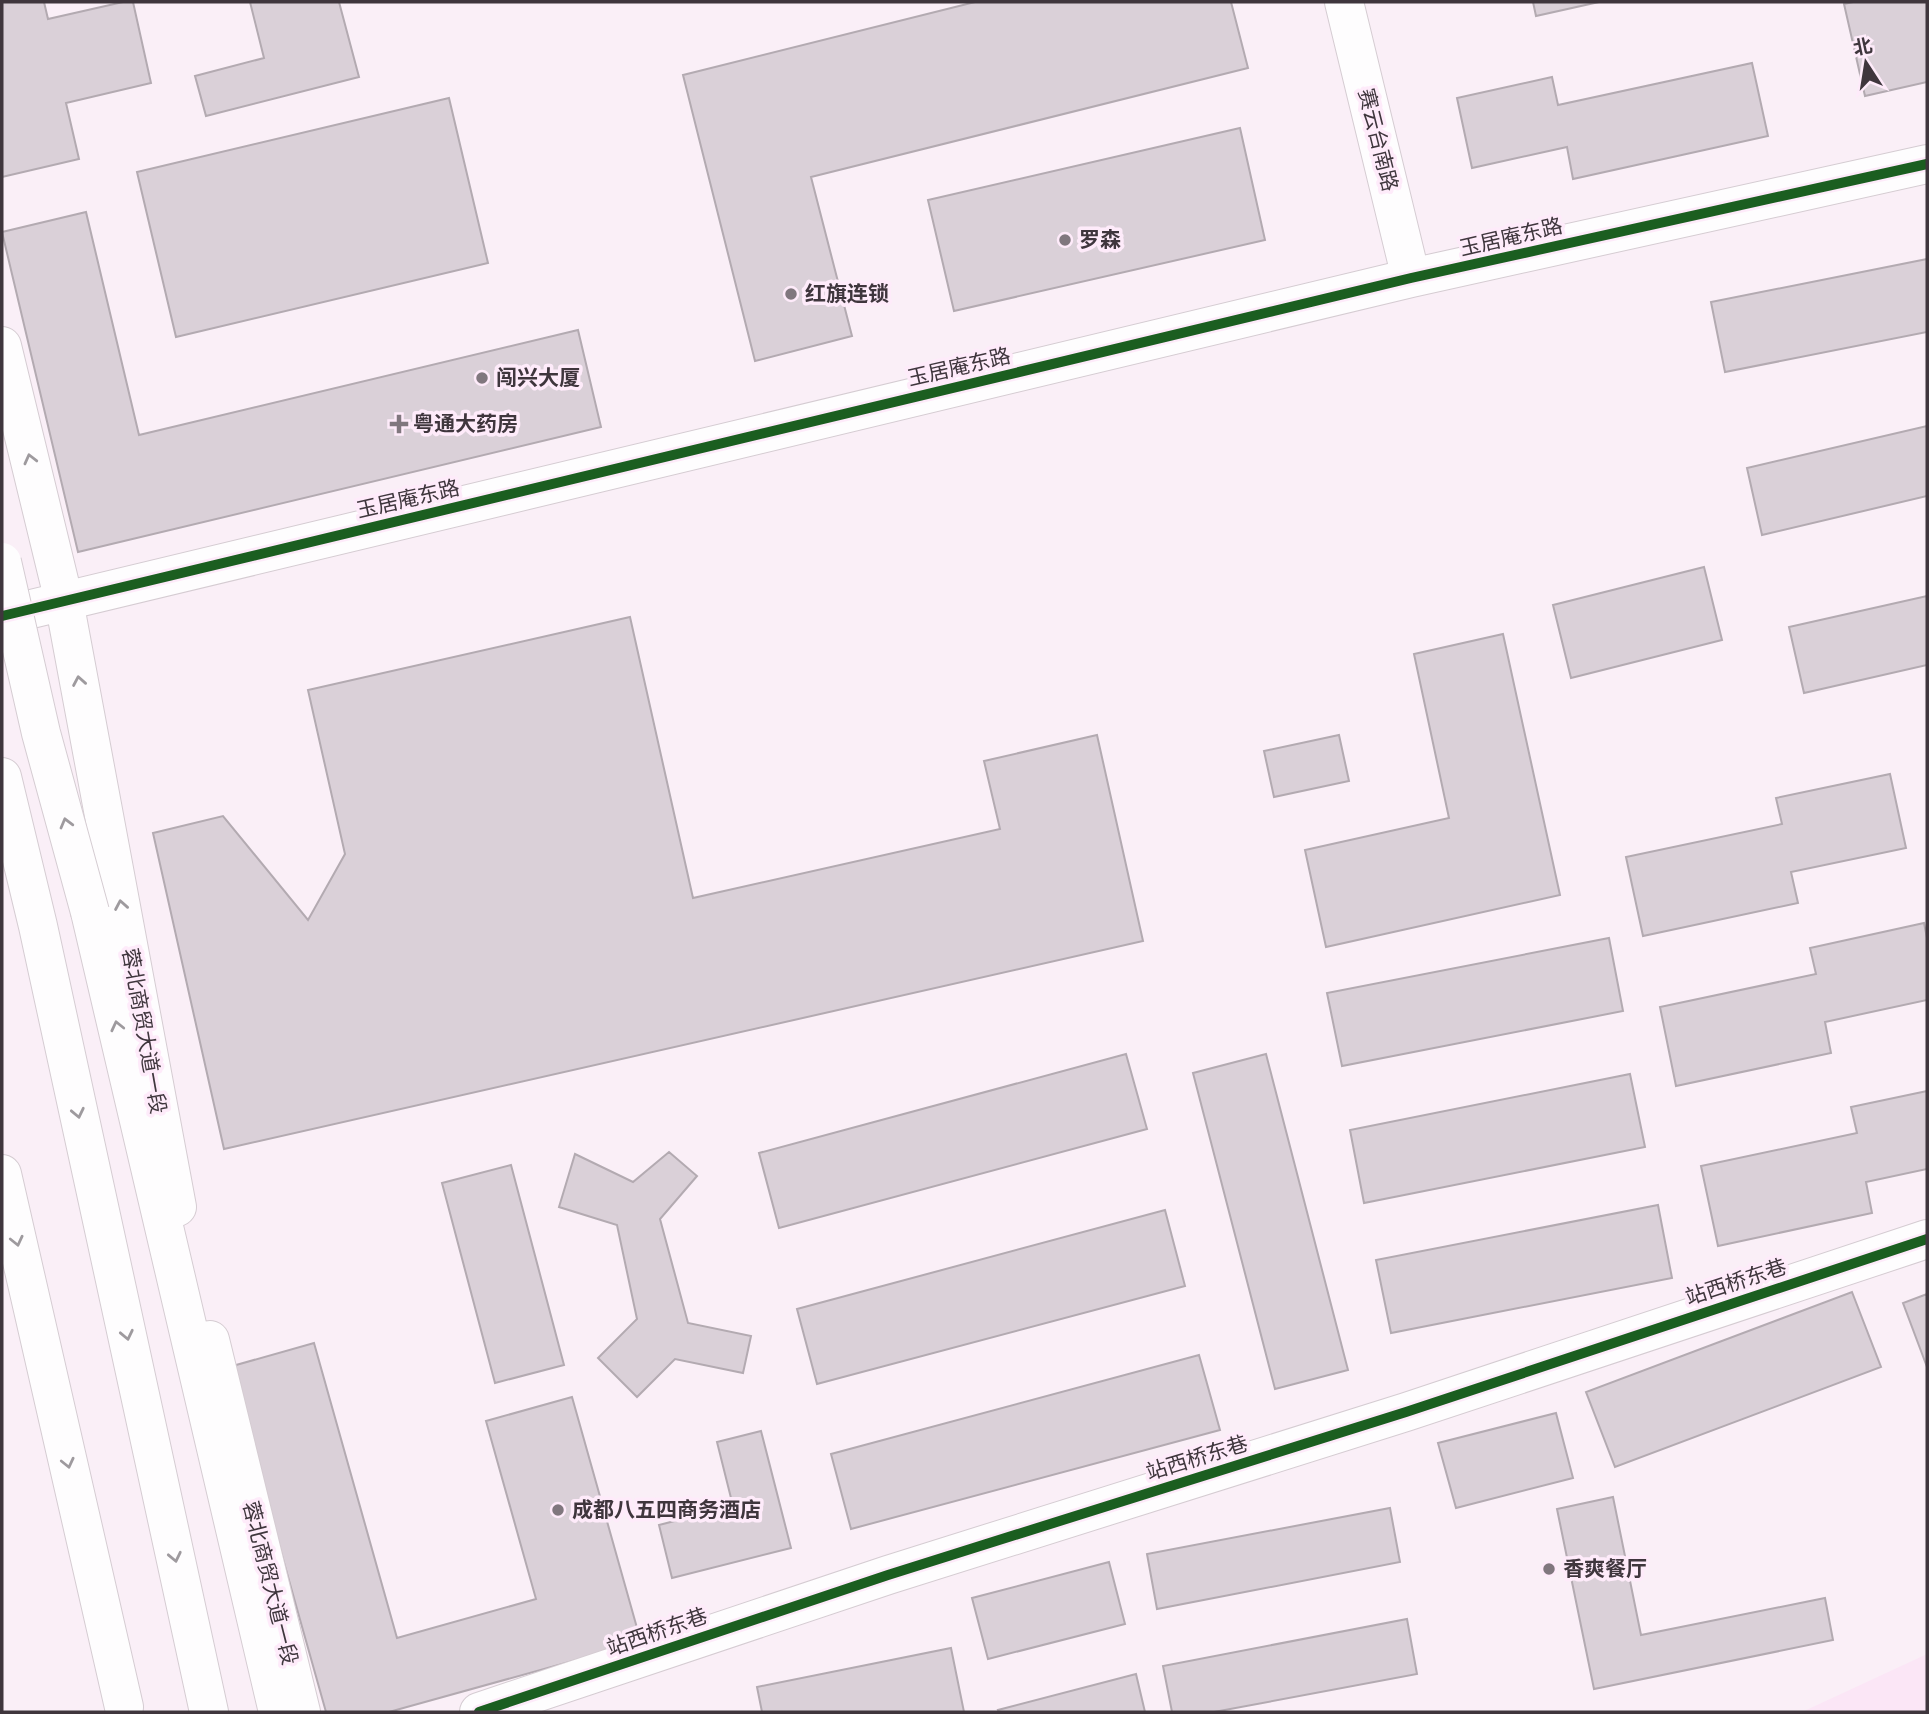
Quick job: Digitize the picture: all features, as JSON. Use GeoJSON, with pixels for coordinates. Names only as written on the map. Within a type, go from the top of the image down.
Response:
{"type":"FeatureCollection","features":[{"type":"Feature","properties":{"kind":"main road","name":"赛云台南路"},"geometry":{"type":"LineString","coordinates":[[1344,2],[1411,278]]}},
{"type":"Feature","properties":{"kind":"main road","name":"玉居庵东路"},"geometry":{"type":"LineString","coordinates":[[8,615],[1411,278],[1927,164]]}},
{"type":"Feature","properties":{"kind":"main road","name":"蓉北商贸大道一段"},"geometry":{"type":"LineString","coordinates":[[2,345],[64,601],[174,1195],[301,1712]]}},
{"type":"Feature","properties":{"kind":"main road","name":"蓉北商贸大道一段"},"geometry":{"type":"LineString","coordinates":[[2,562],[8,615],[90,912],[278,1712]]}},
{"type":"Feature","properties":{"kind":"main road"},"geometry":{"type":"LineString","coordinates":[[2,777],[38,926],[209,1712]]}},
{"type":"Feature","properties":{"kind":"main road"},"geometry":{"type":"LineString","coordinates":[[2,1174],[114,1709]]}},
{"type":"Feature","properties":{"kind":"main road","name":"站西桥东巷"},"geometry":{"type":"LineString","coordinates":[[479,1712],[888,1575],[1406,1412],[1927,1239]]}},
{"type":"Feature","properties":{"kind":"shaded area"},"geometry":{"type":"Polygon","coordinates":[[[1927,1654],[1927,1712],[1802,1712],[1927,1654]]]}},
{"type":"Feature","properties":{"kind":"building"},"geometry":{"type":"Polygon","coordinates":[[[2,2],[44,2],[48,19],[133,2],[151,83],[66,103],[79,159],[2,177],[2,2]]]}},
{"type":"Feature","properties":{"kind":"building"},"geometry":{"type":"Polygon","coordinates":[[[250,2],[339,2],[359,77],[206,116],[195,76],[264,58],[250,2]]]}},
{"type":"Feature","properties":{"kind":"building"},"geometry":{"type":"Polygon","coordinates":[[[975,2],[1231,2],[1248,68],[811,177],[852,336],[755,361],[683,75],[975,2]]]}},
{"type":"Feature","properties":{"kind":"building"},"geometry":{"type":"Polygon","coordinates":[[[1533,2],[1599,2],[1536,16],[1533,2]]]}},
{"type":"Feature","properties":{"kind":"building"},"geometry":{"type":"Polygon","coordinates":[[[1927,2],[1927,82],[1865,96],[1844,4],[1927,2]]]}},
{"type":"Feature","properties":{"kind":"building"},"geometry":{"type":"Polygon","coordinates":[[[1752,63],[1768,136],[1573,179],[1567,147],[1472,168],[1457,98],[1552,77],[1558,105],[1752,63]]]}},
{"type":"Feature","properties":{"kind":"building"},"geometry":{"type":"Polygon","coordinates":[[[449,98],[488,263],[176,337],[137,172],[449,98]]]}},
{"type":"Feature","properties":{"kind":"building"},"geometry":{"type":"Polygon","coordinates":[[[1240,128],[1265,240],[954,311],[928,200],[1240,128]]]}},
{"type":"Feature","properties":{"kind":"building","name":"闯兴大厦"},"geometry":{"type":"Polygon","coordinates":[[[86,212],[139,435],[578,330],[601,427],[78,552],[2,232],[86,212]]]}},
{"type":"Feature","properties":{"kind":"building"},"geometry":{"type":"Polygon","coordinates":[[[1927,259],[1927,332],[1725,372],[1711,302],[1927,259]]]}},
{"type":"Feature","properties":{"kind":"building"},"geometry":{"type":"Polygon","coordinates":[[[1927,426],[1927,496],[1762,535],[1747,468],[1927,426]]]}},
{"type":"Feature","properties":{"kind":"building"},"geometry":{"type":"Polygon","coordinates":[[[1704,567],[1722,640],[1571,678],[1553,605],[1704,567]]]}},
{"type":"Feature","properties":{"kind":"building"},"geometry":{"type":"Polygon","coordinates":[[[1927,596],[1927,665],[1804,693],[1789,627],[1927,596]]]}},
{"type":"Feature","properties":{"kind":"building"},"geometry":{"type":"Polygon","coordinates":[[[630,617],[693,898],[1000,829],[984,761],[1097,735],[1143,941],[224,1149],[153,833],[223,816],[308,920],[345,854],[308,690],[630,617]]]}},
{"type":"Feature","properties":{"kind":"building"},"geometry":{"type":"Polygon","coordinates":[[[1503,634],[1560,895],[1326,947],[1305,850],[1449,818],[1414,654],[1503,634]]]}},
{"type":"Feature","properties":{"kind":"building"},"geometry":{"type":"Polygon","coordinates":[[[1339,735],[1349,781],[1274,797],[1264,751],[1339,735]]]}},
{"type":"Feature","properties":{"kind":"building"},"geometry":{"type":"Polygon","coordinates":[[[1890,774],[1906,848],[1791,872],[1798,903],[1643,936],[1626,857],[1782,824],[1776,798],[1890,774]]]}},
{"type":"Feature","properties":{"kind":"building"},"geometry":{"type":"Polygon","coordinates":[[[1924,923],[1927,938],[1927,1000],[1825,1022],[1831,1053],[1676,1086],[1660,1007],[1816,974],[1810,948],[1924,923]]]}},
{"type":"Feature","properties":{"kind":"building"},"geometry":{"type":"Polygon","coordinates":[[[1609,938],[1623,1011],[1342,1066],[1327,993],[1609,938]]]}},
{"type":"Feature","properties":{"kind":"building"},"geometry":{"type":"Polygon","coordinates":[[[1126,1054],[1147,1129],[779,1228],[759,1153],[1126,1054]]]}},
{"type":"Feature","properties":{"kind":"building"},"geometry":{"type":"Polygon","coordinates":[[[1266,1054],[1348,1370],[1275,1389],[1193,1073],[1266,1054]]]}},
{"type":"Feature","properties":{"kind":"building"},"geometry":{"type":"Polygon","coordinates":[[[1630,1074],[1645,1147],[1364,1203],[1350,1130],[1630,1074]]]}},
{"type":"Feature","properties":{"kind":"building"},"geometry":{"type":"Polygon","coordinates":[[[1927,1091],[1927,1169],[1866,1182],[1872,1213],[1718,1246],[1701,1166],[1857,1133],[1851,1107],[1927,1091]]]}},
{"type":"Feature","properties":{"kind":"building"},"geometry":{"type":"Polygon","coordinates":[[[669,1152],[697,1176],[660,1219],[688,1323],[751,1336],[743,1373],[675,1359],[637,1397],[598,1358],[637,1319],[617,1225],[559,1207],[575,1154],[633,1182],[669,1152]]]}},
{"type":"Feature","properties":{"kind":"building"},"geometry":{"type":"Polygon","coordinates":[[[511,1165],[564,1365],[495,1383],[442,1183],[511,1165]]]}},
{"type":"Feature","properties":{"kind":"building"},"geometry":{"type":"Polygon","coordinates":[[[1658,1205],[1672,1278],[1391,1333],[1376,1260],[1658,1205]]]}},
{"type":"Feature","properties":{"kind":"building"},"geometry":{"type":"Polygon","coordinates":[[[1165,1210],[1185,1286],[817,1384],[797,1309],[1165,1210]]]}},
{"type":"Feature","properties":{"kind":"building"},"geometry":{"type":"Polygon","coordinates":[[[1852,1292],[1881,1367],[1615,1467],[1586,1392],[1852,1292]]]}},
{"type":"Feature","properties":{"kind":"building"},"geometry":{"type":"Polygon","coordinates":[[[1927,1294],[1927,1367],[1903,1303],[1927,1294]]]}},
{"type":"Feature","properties":{"kind":"building","name":"成都八五四商务酒店"},"geometry":{"type":"Polygon","coordinates":[[[314,1343],[397,1638],[536,1599],[486,1421],[572,1397],[641,1642],[389,1712],[326,1712],[229,1367],[314,1343]]]}},
{"type":"Feature","properties":{"kind":"building"},"geometry":{"type":"Polygon","coordinates":[[[1199,1355],[1220,1430],[851,1529],[831,1454],[1199,1355]]]}},
{"type":"Feature","properties":{"kind":"building"},"geometry":{"type":"Polygon","coordinates":[[[1556,1413],[1573,1478],[1456,1508],[1438,1443],[1556,1413]]]}},
{"type":"Feature","properties":{"kind":"building"},"geometry":{"type":"Polygon","coordinates":[[[761,1431],[791,1548],[672,1578],[659,1525],[733,1506],[717,1442],[761,1431]]]}},
{"type":"Feature","properties":{"kind":"building"},"geometry":{"type":"Polygon","coordinates":[[[1613,1497],[1641,1635],[1825,1598],[1833,1640],[1594,1689],[1557,1509],[1613,1497]]]}},
{"type":"Feature","properties":{"kind":"building"},"geometry":{"type":"Polygon","coordinates":[[[1390,1508],[1400,1562],[1157,1609],[1147,1554],[1390,1508]]]}},
{"type":"Feature","properties":{"kind":"building"},"geometry":{"type":"Polygon","coordinates":[[[1109,1562],[1125,1624],[988,1659],[972,1598],[1109,1562]]]}},
{"type":"Feature","properties":{"kind":"building"},"geometry":{"type":"Polygon","coordinates":[[[1407,1619],[1417,1674],[1214,1712],[1172,1712],[1163,1666],[1407,1619]]]}},
{"type":"Feature","properties":{"kind":"building"},"geometry":{"type":"Polygon","coordinates":[[[951,1648],[964,1712],[762,1712],[757,1687],[951,1648]]]}},
{"type":"Feature","properties":{"kind":"building"},"geometry":{"type":"Polygon","coordinates":[[[1136,1674],[1145,1712],[998,1710],[1136,1674]]]}},
{"type":"Feature","properties":{"kind":"cycle path"},"geometry":{"type":"LineString","coordinates":[[2,616],[1411,278],[1927,164]]}},
{"type":"Feature","properties":{"kind":"cycle path"},"geometry":{"type":"LineString","coordinates":[[479,1712],[888,1575],[1406,1412],[1927,1239]]}},
{"type":"Feature","properties":{"kind":"place","name":"罗森"},"geometry":{"type":"Point","coordinates":[1065,240]}},
{"type":"Feature","properties":{"kind":"place","name":"红旗连锁"},"geometry":{"type":"Point","coordinates":[791,294]}},
{"type":"Feature","properties":{"kind":"place","name":"闯兴大厦"},"geometry":{"type":"Point","coordinates":[482,378]}},
{"type":"Feature","properties":{"kind":"place","name":"粤通大药房"},"geometry":{"type":"Point","coordinates":[399,424]}},
{"type":"Feature","properties":{"kind":"place","name":"成都八五四商务酒店"},"geometry":{"type":"Point","coordinates":[558,1510]}},
{"type":"Feature","properties":{"kind":"place","name":"香爽餐厅"},"geometry":{"type":"Point","coordinates":[1549,1569]}}]}
